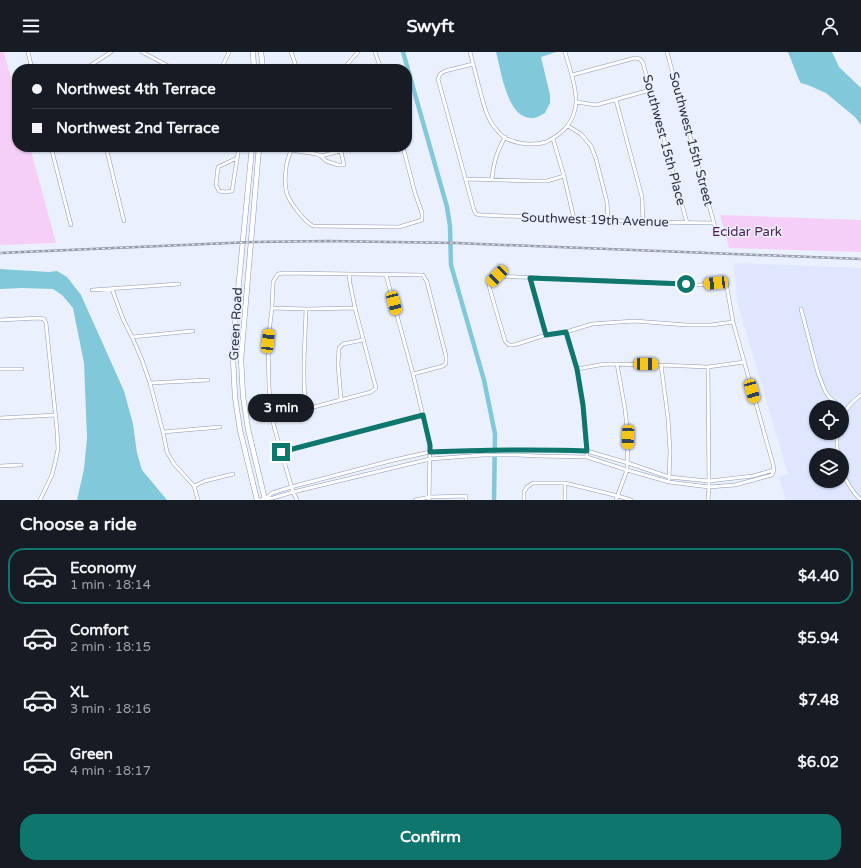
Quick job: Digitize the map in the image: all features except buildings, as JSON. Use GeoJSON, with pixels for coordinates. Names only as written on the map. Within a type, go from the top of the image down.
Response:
{"type":"FeatureCollection","features":[{"type":"Feature","properties":{"kind":"main road"},"geometry":{"type":"LineString","coordinates":[[253,52],[254,64]]}},
{"type":"Feature","properties":{"kind":"main road"},"geometry":{"type":"LineString","coordinates":[[262,52],[263,64]]}},
{"type":"Feature","properties":{"kind":"main road","name":"Green Road"},"geometry":{"type":"LineString","coordinates":[[252,152],[236,312],[234,358],[235,397],[240,430],[262,500]]}},
{"type":"Feature","properties":{"kind":"main road","name":"Green Road"},"geometry":{"type":"LineString","coordinates":[[260,152],[241,360],[243,396],[262,500]]}},
{"type":"Feature","properties":{"kind":"street"},"geometry":{"type":"LineString","coordinates":[[28,52],[31,64]]}},
{"type":"Feature","properties":{"kind":"street"},"geometry":{"type":"LineString","coordinates":[[92,64],[110,52]]}},
{"type":"Feature","properties":{"kind":"street"},"geometry":{"type":"LineString","coordinates":[[142,52],[165,64]]}},
{"type":"Feature","properties":{"kind":"street"},"geometry":{"type":"LineString","coordinates":[[223,64],[229,52]]}},
{"type":"Feature","properties":{"kind":"street"},"geometry":{"type":"LineString","coordinates":[[291,52],[295,64]]}},
{"type":"Feature","properties":{"kind":"street"},"geometry":{"type":"LineString","coordinates":[[348,64],[358,52]]}},
{"type":"Feature","properties":{"kind":"street"},"geometry":{"type":"LineString","coordinates":[[375,52],[380,64]]}},
{"type":"Feature","properties":{"kind":"street"},"geometry":{"type":"LineString","coordinates":[[470,52],[490,121],[505,137],[525,144],[546,142],[568,126],[576,102],[572,75],[565,52]]}},
{"type":"Feature","properties":{"kind":"street","name":"Southwest 15th Street"},"geometry":{"type":"LineString","coordinates":[[667,52],[714,225]]}},
{"type":"Feature","properties":{"kind":"street","name":"Southwest 15th Place"},"geometry":{"type":"LineString","coordinates":[[572,75],[635,58],[640,59],[643,63],[687,223]]}},
{"type":"Feature","properties":{"kind":"street"},"geometry":{"type":"LineString","coordinates":[[473,64],[445,71],[440,74],[438,79],[466,179],[547,181],[564,176]]}},
{"type":"Feature","properties":{"kind":"street"},"geometry":{"type":"LineString","coordinates":[[576,102],[596,105],[650,90]]}},
{"type":"Feature","properties":{"kind":"street"},"geometry":{"type":"LineString","coordinates":[[616,100],[642,197],[643,222]]}},
{"type":"Feature","properties":{"kind":"street"},"geometry":{"type":"LineString","coordinates":[[568,126],[581,134],[591,146],[596,159],[607,202],[608,220]]}},
{"type":"Feature","properties":{"kind":"street"},"geometry":{"type":"LineString","coordinates":[[492,180],[496,156],[505,137]]}},
{"type":"Feature","properties":{"kind":"street"},"geometry":{"type":"LineString","coordinates":[[553,138],[574,219]]}},
{"type":"Feature","properties":{"kind":"street"},"geometry":{"type":"LineString","coordinates":[[53,152],[71,225]]}},
{"type":"Feature","properties":{"kind":"street"},"geometry":{"type":"LineString","coordinates":[[107,152],[124,221]]}},
{"type":"Feature","properties":{"kind":"street"},"geometry":{"type":"LineString","coordinates":[[237,158],[218,167],[216,184],[219,191],[232,191],[238,152]]}},
{"type":"Feature","properties":{"kind":"street"},"geometry":{"type":"LineString","coordinates":[[290,152],[286,167],[287,194],[308,223],[313,226],[399,227],[422,220],[422,213],[404,152]]}},
{"type":"Feature","properties":{"kind":"street"},"geometry":{"type":"LineString","coordinates":[[306,152],[321,156],[326,161],[338,165],[344,165],[341,152]]}},
{"type":"Feature","properties":{"kind":"street"},"geometry":{"type":"LineString","coordinates":[[321,156],[337,152]]}},
{"type":"Feature","properties":{"kind":"street","name":"Southwest 19th Avenue"},"geometry":{"type":"LineString","coordinates":[[466,179],[474,210],[476,214],[481,215],[714,225]]}},
{"type":"Feature","properties":{"kind":"street"},"geometry":{"type":"LineString","coordinates":[[297,500],[291,487],[272,418],[269,387],[268,341],[273,282],[278,274],[423,276],[427,282],[446,356],[446,363],[443,366],[413,374]]}},
{"type":"Feature","properties":{"kind":"street"},"geometry":{"type":"LineString","coordinates":[[272,418],[371,392],[376,388],[354,308],[349,274]]}},
{"type":"Feature","properties":{"kind":"street"},"geometry":{"type":"LineString","coordinates":[[386,275],[413,374],[430,445],[430,498]]}},
{"type":"Feature","properties":{"kind":"street"},"geometry":{"type":"LineString","coordinates":[[262,500],[430,459],[487,455],[587,457],[668,482],[709,487],[735,484],[772,475],[774,470],[773,464],[733,322],[726,282],[700,285],[497,276],[489,286],[505,341],[509,345],[514,345],[546,335],[566,332],[592,324],[634,321],[687,325],[711,325],[733,322]]}},
{"type":"Feature","properties":{"kind":"street"},"geometry":{"type":"LineString","coordinates":[[530,278],[546,335]]}},
{"type":"Feature","properties":{"kind":"street"},"geometry":{"type":"LineString","coordinates":[[92,290],[179,284]]}},
{"type":"Feature","properties":{"kind":"street"},"geometry":{"type":"LineString","coordinates":[[112,289],[150,382],[164,432],[167,452],[174,464],[194,486],[198,500]]}},
{"type":"Feature","properties":{"kind":"street"},"geometry":{"type":"LineString","coordinates":[[272,308],[354,308]]}},
{"type":"Feature","properties":{"kind":"street"},"geometry":{"type":"LineString","coordinates":[[306,309],[304,376],[306,409]]}},
{"type":"Feature","properties":{"kind":"street"},"geometry":{"type":"LineString","coordinates":[[801,309],[820,379],[829,397],[833,400]]}},
{"type":"Feature","properties":{"kind":"street"},"geometry":{"type":"LineString","coordinates":[[0,320],[39,318],[44,319],[46,323],[56,415],[58,449],[52,475],[40,500]]}},
{"type":"Feature","properties":{"kind":"street"},"geometry":{"type":"LineString","coordinates":[[132,337],[193,331]]}},
{"type":"Feature","properties":{"kind":"street"},"geometry":{"type":"LineString","coordinates":[[566,332],[577,369],[583,405],[587,457]]}},
{"type":"Feature","properties":{"kind":"street"},"geometry":{"type":"LineString","coordinates":[[341,399],[338,364],[340,348],[343,344],[363,340]]}},
{"type":"Feature","properties":{"kind":"street"},"geometry":{"type":"LineString","coordinates":[[577,369],[605,364],[708,367],[744,362]]}},
{"type":"Feature","properties":{"kind":"street"},"geometry":{"type":"LineString","coordinates":[[616,500],[627,470],[628,463],[628,437],[625,409],[617,364]]}},
{"type":"Feature","properties":{"kind":"street"},"geometry":{"type":"LineString","coordinates":[[661,365],[668,418],[670,451],[668,482]]}},
{"type":"Feature","properties":{"kind":"street"},"geometry":{"type":"LineString","coordinates":[[708,367],[708,500]]}},
{"type":"Feature","properties":{"kind":"street"},"geometry":{"type":"LineString","coordinates":[[0,370],[22,369]]}},
{"type":"Feature","properties":{"kind":"street"},"geometry":{"type":"LineString","coordinates":[[150,382],[208,380]]}},
{"type":"Feature","properties":{"kind":"street"},"geometry":{"type":"LineString","coordinates":[[849,406],[852,401],[861,395]]}},
{"type":"Feature","properties":{"kind":"street"},"geometry":{"type":"LineString","coordinates":[[0,418],[56,415]]}},
{"type":"Feature","properties":{"kind":"street"},"geometry":{"type":"LineString","coordinates":[[281,452],[423,415]]}},
{"type":"Feature","properties":{"kind":"street"},"geometry":{"type":"LineString","coordinates":[[164,432],[220,427]]}},
{"type":"Feature","properties":{"kind":"street"},"geometry":{"type":"LineString","coordinates":[[262,500],[272,493],[291,487],[430,452],[486,450],[587,451],[669,477],[709,481],[753,476],[774,470]]}},
{"type":"Feature","properties":{"kind":"street"},"geometry":{"type":"LineString","coordinates":[[0,466],[21,466]]}},
{"type":"Feature","properties":{"kind":"street"},"geometry":{"type":"LineString","coordinates":[[194,486],[205,481],[233,474]]}},
{"type":"Feature","properties":{"kind":"street"},"geometry":{"type":"LineString","coordinates":[[524,500],[524,492],[532,483],[565,483],[631,500]]}},
{"type":"Feature","properties":{"kind":"street"},"geometry":{"type":"LineString","coordinates":[[565,483],[565,500]]}},
{"type":"Feature","properties":{"kind":"street"},"geometry":{"type":"LineString","coordinates":[[849,485],[855,495],[861,500]]}},
{"type":"Feature","properties":{"kind":"street"},"geometry":{"type":"LineString","coordinates":[[415,500],[430,498],[466,498]]}},
{"type":"Feature","properties":{"kind":"shaded area"},"geometry":{"type":"Polygon","coordinates":[[[734,263],[861,268],[861,500],[786,500],[779,477],[788,474],[737,301],[734,263]]]}},
{"type":"Feature","properties":{"kind":"green space"},"geometry":{"type":"Polygon","coordinates":[[[0,52],[4,52],[12,82],[12,152],[31,152],[56,243],[0,245],[0,52]]]}},
{"type":"Feature","properties":{"kind":"green space","name":"Ecidar Park"},"geometry":{"type":"Polygon","coordinates":[[[720,215],[861,220],[861,252],[729,248],[720,215]]]}},
{"type":"Feature","properties":{"kind":"water"},"geometry":{"type":"Polygon","coordinates":[[[496,52],[556,52],[541,57],[550,95],[550,103],[545,113],[533,118],[523,116],[516,110],[506,92],[496,52]]]}},
{"type":"Feature","properties":{"kind":"water"},"geometry":{"type":"Polygon","coordinates":[[[788,52],[832,52],[839,67],[861,88],[861,125],[855,117],[826,93],[801,83],[788,52]]]}},
{"type":"Feature","properties":{"kind":"water"},"geometry":{"type":"Polygon","coordinates":[[[0,269],[49,272],[57,271],[67,277],[81,295],[124,391],[133,424],[137,453],[142,470],[167,500],[77,500],[84,469],[87,438],[84,363],[73,308],[62,295],[53,289],[0,289],[0,269]]]}},
{"type":"Feature","properties":{"kind":"waterway"},"geometry":{"type":"LineString","coordinates":[[403,52],[406,64]]}},
{"type":"Feature","properties":{"kind":"waterway"},"geometry":{"type":"LineString","coordinates":[[412,84],[447,207],[450,226],[451,265],[484,380],[495,434],[494,500]]}},
{"type":"Feature","properties":{"kind":"railway"},"geometry":{"type":"LineString","coordinates":[[0,253],[252,242],[328,241],[456,243],[861,259]]}},
{"type":"Feature","properties":{"kind":"route"},"geometry":{"type":"LineString","coordinates":[[281,452],[423,415],[430,445],[430,452],[483,450],[587,451],[583,405],[577,369],[566,332],[546,335],[530,278],[686,284]]}}]}
